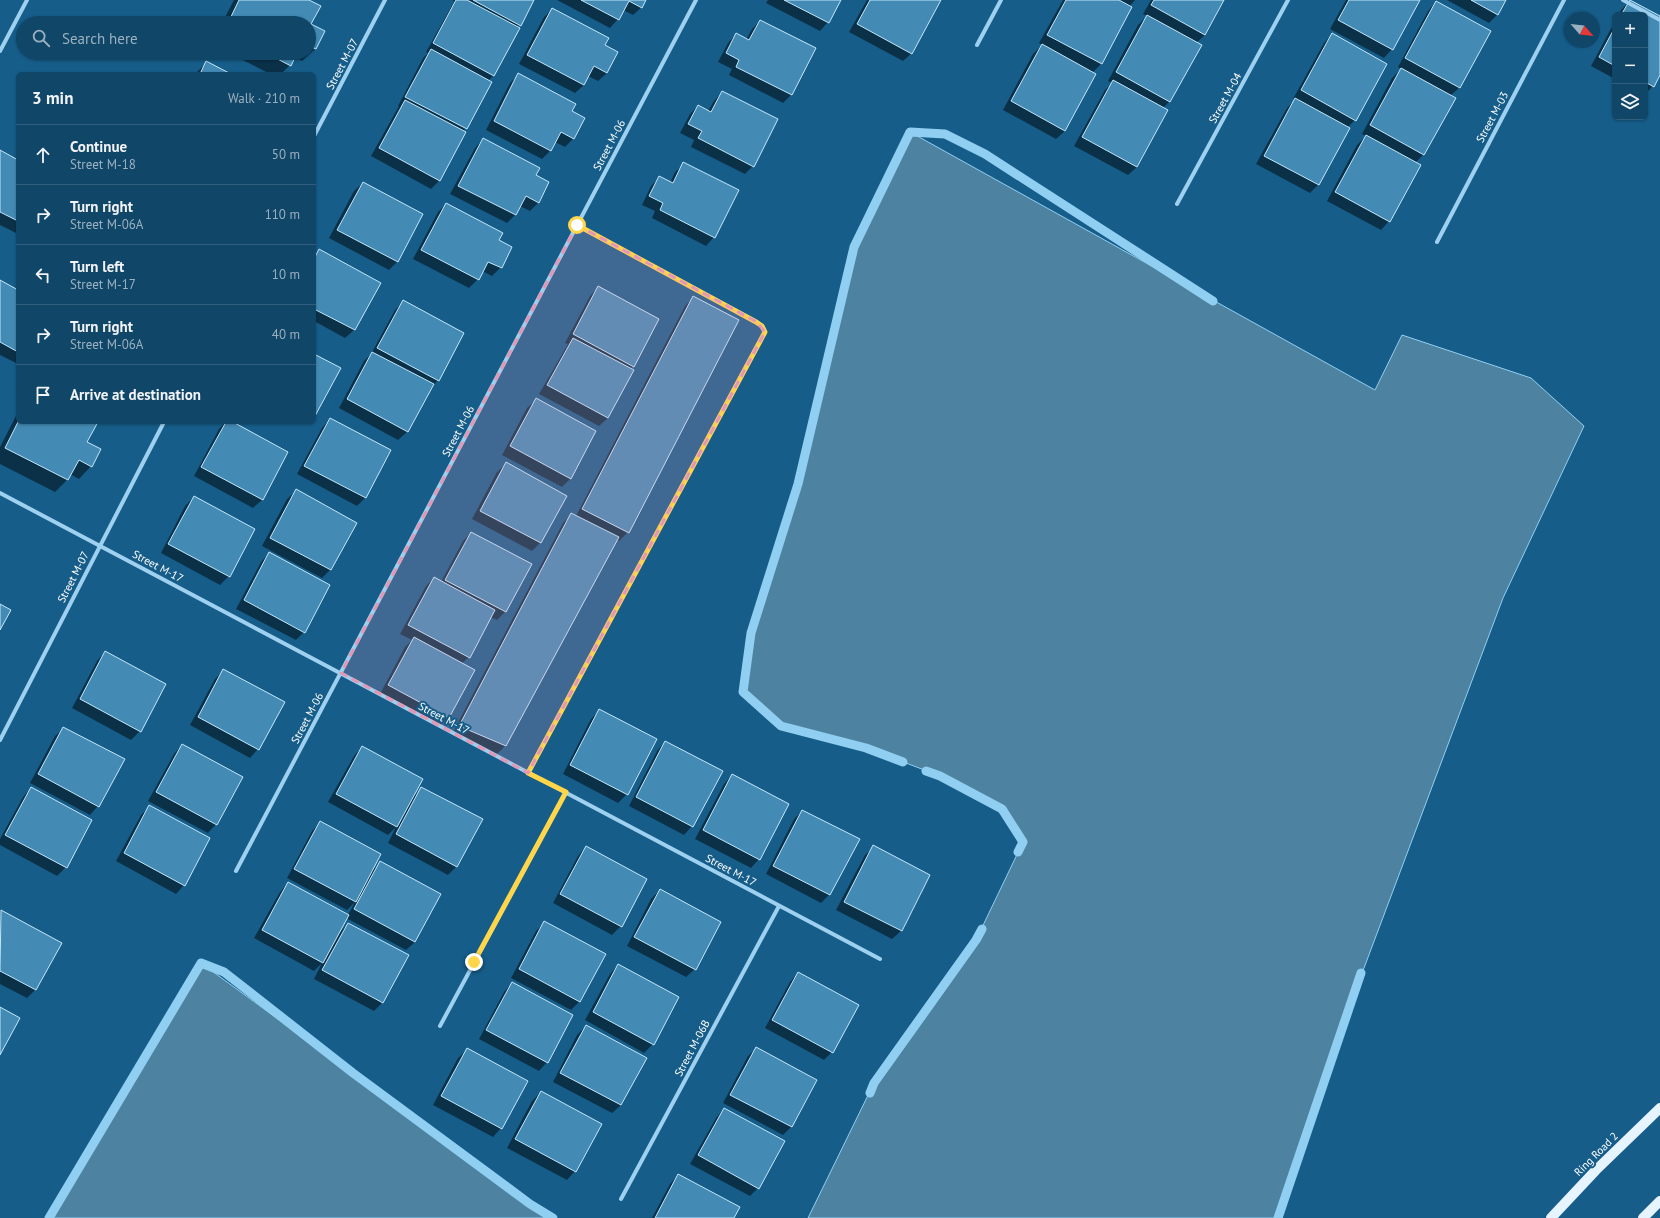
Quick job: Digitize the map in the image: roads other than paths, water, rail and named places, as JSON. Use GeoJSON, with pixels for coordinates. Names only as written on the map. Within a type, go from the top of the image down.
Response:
{"type":"FeatureCollection","features":[{"type":"Feature","properties":{"kind":"main road","name":"Ring Road 2"},"geometry":{"type":"LineString","coordinates":[[1551,1218],[1596,1170],[1660,1108]]}},
{"type":"Feature","properties":{"kind":"main road"},"geometry":{"type":"LineString","coordinates":[[1643,1218],[1660,1201]]}},
{"type":"Feature","properties":{"kind":"street"},"geometry":{"type":"LineString","coordinates":[[19,16],[27,0]]}},
{"type":"Feature","properties":{"kind":"street","name":"Street M-07"},"geometry":{"type":"LineString","coordinates":[[316,132],[386,0]]}},
{"type":"Feature","properties":{"kind":"street","name":"Street M-06"},"geometry":{"type":"LineString","coordinates":[[236,871],[696,0]]}},
{"type":"Feature","properties":{"kind":"street"},"geometry":{"type":"LineString","coordinates":[[977,45],[1001,0]]}},
{"type":"Feature","properties":{"kind":"street","name":"Street M-04"},"geometry":{"type":"LineString","coordinates":[[1177,204],[1288,0]]}},
{"type":"Feature","properties":{"kind":"street","name":"Street M-03"},"geometry":{"type":"LineString","coordinates":[[1437,242],[1564,0]]}},
{"type":"Feature","properties":{"kind":"street"},"geometry":{"type":"LineString","coordinates":[[1623,0],[1660,20]]}},
{"type":"Feature","properties":{"kind":"street"},"geometry":{"type":"LineString","coordinates":[[0,51],[16,21]]}},
{"type":"Feature","properties":{"kind":"street"},"geometry":{"type":"LineString","coordinates":[[528,773],[765,332],[762,326],[756,322],[577,225]]}},
{"type":"Feature","properties":{"kind":"street","name":"Street M-07"},"geometry":{"type":"LineString","coordinates":[[0,740],[163,424]]}},
{"type":"Feature","properties":{"kind":"street","name":"Street M-17"},"geometry":{"type":"LineString","coordinates":[[0,493],[880,959]]}},
{"type":"Feature","properties":{"kind":"street"},"geometry":{"type":"LineString","coordinates":[[440,1026],[566,792]]}},
{"type":"Feature","properties":{"kind":"street","name":"Street M-06B"},"geometry":{"type":"LineString","coordinates":[[621,1199],[779,906]]}},
{"type":"Feature","properties":{"kind":"water"},"geometry":{"type":"Polygon","coordinates":[[[910,132],[1375,390],[1402,335],[1531,378],[1584,426],[1503,598],[1358,984],[1277,1218],[808,1218],[874,1083],[976,940],[1023,842],[1002,809],[940,776],[864,747],[781,726],[743,692],[751,633],[798,484],[854,247],[910,132]]]}},
{"type":"Feature","properties":{"kind":"water"},"geometry":{"type":"Polygon","coordinates":[[[201,963],[530,1203],[553,1218],[49,1218],[201,963]]]}},
{"type":"Feature","properties":{"kind":"waterway"},"geometry":{"type":"LineString","coordinates":[[903,762],[866,748],[781,726],[743,692],[751,633],[798,484],[854,247],[910,132],[945,134],[985,154],[1213,301]]}},
{"type":"Feature","properties":{"kind":"waterway"},"geometry":{"type":"LineString","coordinates":[[926,771],[940,776],[1002,809],[1023,842],[1018,852]]}},
{"type":"Feature","properties":{"kind":"waterway"},"geometry":{"type":"LineString","coordinates":[[870,1093],[874,1083],[976,940],[982,929]]}},
{"type":"Feature","properties":{"kind":"waterway"},"geometry":{"type":"LineString","coordinates":[[49,1218],[201,963],[224,972],[353,1073],[530,1204],[553,1218]]}},
{"type":"Feature","properties":{"kind":"waterway"},"geometry":{"type":"LineString","coordinates":[[1278,1218],[1361,973]]}}]}
